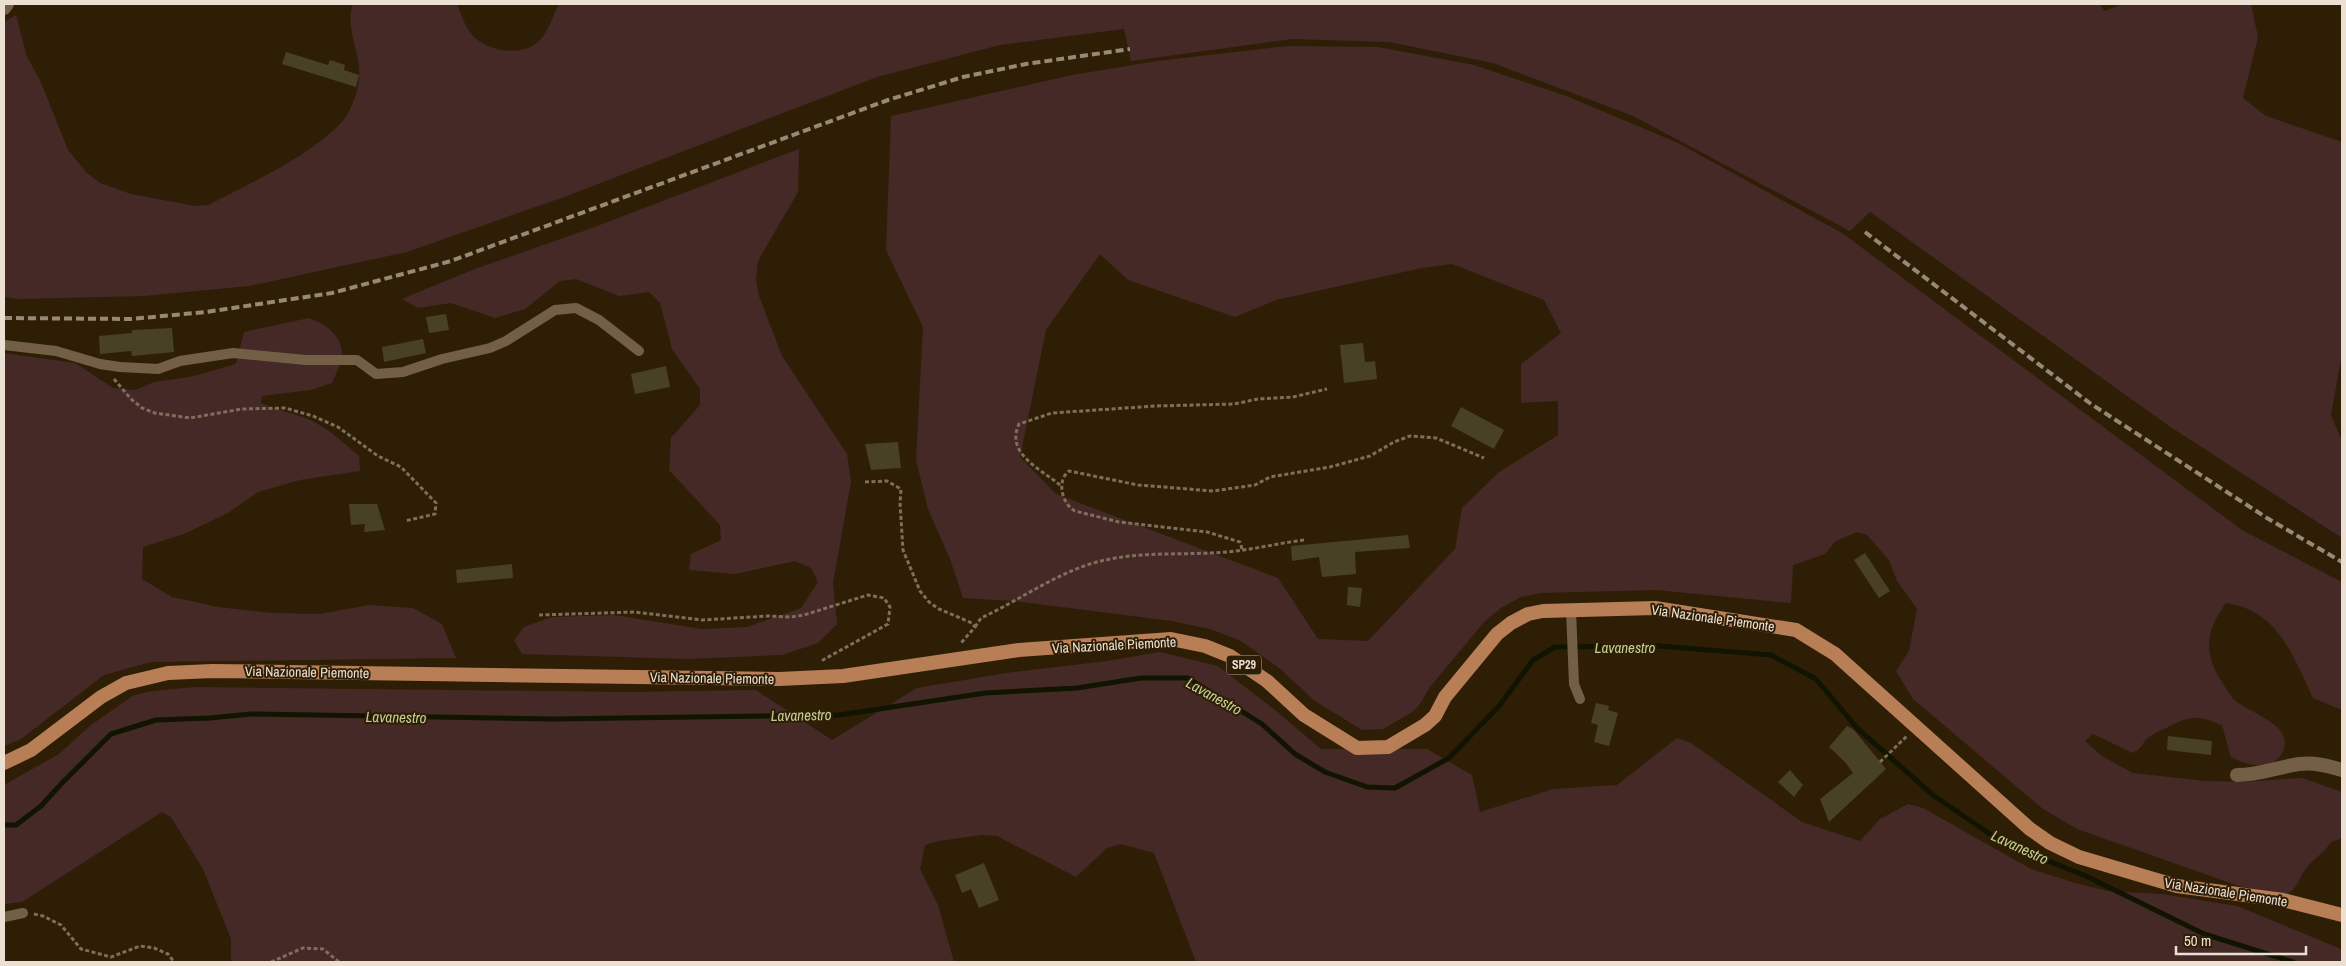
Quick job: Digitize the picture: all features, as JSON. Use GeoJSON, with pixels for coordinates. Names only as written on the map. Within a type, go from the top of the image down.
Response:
{"type":"FeatureCollection","features":[{"type":"Feature","properties":{"kind":"main road","name":"Via Nazionale Piemonte"},"geometry":{"type":"LineString","coordinates":[[4,763],[31,750],[101,697],[126,683],[168,673],[222,672],[779,679],[843,676],[949,662],[1019,650],[1171,639],[1205,646],[1230,656],[1267,681],[1304,716],[1357,748],[1388,747],[1425,725],[1435,716],[1445,697],[1497,634],[1511,623],[1528,614],[1543,611],[1571,614],[1655,608],[1796,630],[1836,654],[2030,829],[2050,843],[2080,857],[2176,886],[2283,900],[2342,915]]}},
{"type":"Feature","properties":{"kind":"street"},"geometry":{"type":"LineString","coordinates":[[4,8],[7,4]]}},
{"type":"Feature","properties":{"kind":"street"},"geometry":{"type":"LineString","coordinates":[[2237,775],[2260,774],[2301,764],[2319,764],[2342,770]]}},
{"type":"Feature","properties":{"kind":"lane"},"geometry":{"type":"LineString","coordinates":[[4,345],[56,351],[100,364],[158,369],[180,362],[233,353],[306,360],[357,360],[376,374],[403,372],[442,359],[490,348],[506,342],[555,310],[576,308],[599,320],[639,351]]}},
{"type":"Feature","properties":{"kind":"lane"},"geometry":{"type":"LineString","coordinates":[[1571,614],[1575,688],[1580,698]]}},
{"type":"Feature","properties":{"kind":"lane"},"geometry":{"type":"LineString","coordinates":[[4,917],[23,913]]}},
{"type":"Feature","properties":{"kind":"path"},"geometry":{"type":"LineString","coordinates":[[100,364],[131,399],[142,408],[155,413],[190,418],[242,409],[285,408],[313,416],[338,427],[378,456],[401,467],[436,503],[436,514],[405,521]]}},
{"type":"Feature","properties":{"kind":"path"},"geometry":{"type":"LineString","coordinates":[[1242,550],[1240,542],[1207,532],[1119,522],[1074,511],[1069,508],[1061,486],[1024,458],[1018,450],[1016,438],[1020,424],[1052,413],[1156,406],[1234,404],[1293,397],[1327,389]]}},
{"type":"Feature","properties":{"kind":"path"},"geometry":{"type":"LineString","coordinates":[[1061,486],[1064,475],[1069,472],[1138,485],[1213,491],[1255,485],[1270,477],[1330,467],[1370,456],[1394,442],[1410,436],[1436,438],[1484,458]]}},
{"type":"Feature","properties":{"kind":"path"},"geometry":{"type":"LineString","coordinates":[[865,482],[887,481],[901,489],[903,550],[920,591],[929,602],[939,609],[968,620],[975,627]]}},
{"type":"Feature","properties":{"kind":"path"},"geometry":{"type":"LineString","coordinates":[[949,662],[956,648],[982,618],[1049,582],[1092,563],[1150,553],[1227,552],[1305,540]]}},
{"type":"Feature","properties":{"kind":"path"},"geometry":{"type":"LineString","coordinates":[[539,615],[635,612],[702,620],[768,616],[791,617],[868,595],[884,598],[890,607],[888,624],[814,664]]}},
{"type":"Feature","properties":{"kind":"path"},"geometry":{"type":"LineString","coordinates":[[1880,762],[1916,727]]}},
{"type":"Feature","properties":{"kind":"path"},"geometry":{"type":"LineString","coordinates":[[23,913],[43,916],[61,925],[81,949],[111,957],[140,946],[154,948],[168,954],[174,962]]}},
{"type":"Feature","properties":{"kind":"path"},"geometry":{"type":"LineString","coordinates":[[270,962],[303,948],[323,949],[339,962]]}},
{"type":"Feature","properties":{"kind":"shaded area"},"geometry":{"type":"Polygon","coordinates":[[[353,4],[457,4],[467,28],[478,41],[495,48],[514,51],[532,46],[542,38],[559,4],[2099,4],[2105,11],[2122,4],[2251,4],[2258,37],[2243,98],[2266,116],[2342,142],[2342,354],[2331,415],[2342,441],[2342,538],[2169,426],[1870,212],[1850,231],[1633,116],[1493,63],[1389,42],[1292,39],[1131,61],[1124,29],[1000,45],[877,77],[564,197],[407,252],[249,286],[144,296],[18,299],[4,297],[4,22],[16,15],[27,57],[40,80],[68,150],[86,172],[100,183],[131,194],[195,206],[209,205],[278,169],[326,137],[344,120],[353,103],[359,79],[358,60],[351,23],[353,4]]]}},
{"type":"Feature","properties":{"kind":"shaded area"},"geometry":{"type":"Polygon","coordinates":[[[1288,46],[1378,47],[1474,65],[1569,97],[1678,143],[1842,233],[2242,530],[2342,582],[2342,710],[2313,698],[2282,637],[2259,615],[2244,607],[2226,603],[2214,624],[2209,643],[2210,652],[2212,662],[2223,684],[2235,700],[2275,725],[2283,735],[2285,742],[2283,751],[2278,759],[2272,763],[2259,766],[2252,765],[2231,757],[2222,725],[2199,718],[2182,721],[2155,733],[2133,753],[2093,734],[2085,741],[2102,756],[2133,773],[2205,781],[2241,782],[2302,778],[2342,792],[2342,838],[2331,842],[2308,866],[2298,883],[2287,895],[2239,886],[2077,829],[2043,809],[1913,699],[1896,671],[1909,651],[1917,609],[1897,581],[1889,560],[1867,535],[1857,532],[1836,541],[1825,554],[1793,565],[1791,603],[1656,590],[1541,593],[1521,597],[1501,608],[1485,621],[1430,687],[1414,711],[1383,729],[1362,730],[1315,701],[1278,667],[1239,640],[1210,629],[1172,621],[1014,601],[963,598],[950,559],[928,509],[916,460],[923,327],[886,250],[891,116],[1072,75],[1157,61],[1288,46]],[[1100,254],[1046,330],[1020,457],[1056,494],[1278,578],[1318,639],[1368,641],[1455,549],[1462,508],[1498,473],[1558,435],[1558,401],[1521,403],[1521,364],[1561,333],[1544,300],[1452,264],[1422,268],[1276,300],[1235,317],[1128,280],[1100,254]]]}},
{"type":"Feature","properties":{"kind":"shaded area"},"geometry":{"type":"Polygon","coordinates":[[[799,149],[798,192],[758,261],[756,280],[759,296],[782,356],[847,454],[851,482],[833,583],[837,624],[818,643],[782,655],[687,659],[522,654],[514,640],[524,627],[552,617],[614,615],[702,629],[747,627],[801,608],[818,582],[811,568],[795,561],[735,574],[689,570],[691,554],[721,540],[720,525],[669,470],[671,438],[700,405],[700,389],[672,349],[660,303],[649,292],[619,296],[576,279],[560,281],[525,309],[495,318],[451,303],[418,308],[402,299],[472,270],[592,228],[799,149]]]}},
{"type":"Feature","properties":{"kind":"shaded area"},"geometry":{"type":"Polygon","coordinates":[[[309,318],[333,332],[340,343],[342,357],[332,383],[311,390],[262,396],[261,403],[305,418],[327,429],[359,456],[360,471],[300,480],[258,492],[228,513],[184,534],[143,547],[142,579],[172,597],[218,607],[273,613],[320,614],[369,605],[413,608],[442,624],[456,658],[151,662],[104,675],[21,739],[4,746],[4,353],[75,363],[113,388],[136,390],[154,382],[190,377],[236,364],[244,332],[309,318]]]}},
{"type":"Feature","properties":{"kind":"shaded area"},"geometry":{"type":"Polygon","coordinates":[[[1160,652],[1218,666],[1275,710],[1321,749],[1427,749],[1472,775],[1480,812],[1553,789],[1617,785],[1677,738],[1691,743],[1802,822],[1860,841],[1880,819],[1908,804],[1923,808],[2031,869],[2107,891],[2162,894],[2237,906],[2341,949],[2342,962],[1196,962],[1154,853],[1121,844],[1107,848],[1076,877],[997,836],[982,835],[939,841],[925,845],[920,869],[938,905],[954,962],[231,962],[231,939],[203,869],[171,817],[162,812],[22,902],[4,904],[4,785],[59,754],[91,725],[134,695],[195,687],[629,692],[756,690],[832,740],[917,688],[1006,673],[1107,661],[1160,652]]]}},
{"type":"Feature","properties":{"kind":"building"},"geometry":{"type":"Polygon","coordinates":[[[286,52],[328,65],[330,60],[345,65],[344,70],[359,75],[356,87],[282,64],[286,52]]]}},
{"type":"Feature","properties":{"kind":"building"},"geometry":{"type":"Polygon","coordinates":[[[446,314],[449,330],[429,333],[426,317],[446,314]]]}},
{"type":"Feature","properties":{"kind":"building"},"geometry":{"type":"Polygon","coordinates":[[[172,328],[174,352],[132,356],[131,351],[100,354],[99,336],[132,333],[132,330],[172,328]]]}},
{"type":"Feature","properties":{"kind":"building"},"geometry":{"type":"Polygon","coordinates":[[[423,339],[426,353],[384,362],[382,347],[423,339]]]}},
{"type":"Feature","properties":{"kind":"building"},"geometry":{"type":"Polygon","coordinates":[[[1363,343],[1365,362],[1375,361],[1377,379],[1344,383],[1340,345],[1363,343]]]}},
{"type":"Feature","properties":{"kind":"building"},"geometry":{"type":"Polygon","coordinates":[[[666,366],[670,387],[635,394],[631,374],[666,366]]]}},
{"type":"Feature","properties":{"kind":"building"},"geometry":{"type":"Polygon","coordinates":[[[1461,407],[1504,430],[1494,449],[1451,426],[1461,407]]]}},
{"type":"Feature","properties":{"kind":"building"},"geometry":{"type":"Polygon","coordinates":[[[898,442],[901,468],[871,470],[865,444],[898,442]]]}},
{"type":"Feature","properties":{"kind":"building"},"geometry":{"type":"Polygon","coordinates":[[[349,504],[377,504],[385,530],[364,532],[365,524],[351,525],[349,504]]]}},
{"type":"Feature","properties":{"kind":"building"},"geometry":{"type":"Polygon","coordinates":[[[1408,535],[1410,548],[1355,552],[1356,574],[1322,577],[1319,557],[1292,561],[1291,546],[1408,535]]]}},
{"type":"Feature","properties":{"kind":"building"},"geometry":{"type":"Polygon","coordinates":[[[1865,553],[1890,591],[1879,598],[1854,560],[1865,553]]]}},
{"type":"Feature","properties":{"kind":"building"},"geometry":{"type":"Polygon","coordinates":[[[512,564],[513,578],[457,583],[456,570],[512,564]]]}},
{"type":"Feature","properties":{"kind":"building"},"geometry":{"type":"Polygon","coordinates":[[[1348,587],[1362,588],[1360,607],[1347,605],[1348,587]]]}},
{"type":"Feature","properties":{"kind":"building"},"geometry":{"type":"Polygon","coordinates":[[[1596,703],[1609,706],[1608,710],[1618,713],[1609,746],[1594,742],[1598,725],[1591,723],[1596,703]]]}},
{"type":"Feature","properties":{"kind":"building"},"geometry":{"type":"Polygon","coordinates":[[[1847,726],[1854,730],[1886,769],[1829,822],[1820,799],[1853,773],[1845,762],[1829,747],[1847,726]]]}},
{"type":"Feature","properties":{"kind":"building"},"geometry":{"type":"Polygon","coordinates":[[[2168,736],[2212,741],[2211,755],[2167,750],[2168,736]]]}},
{"type":"Feature","properties":{"kind":"building"},"geometry":{"type":"Polygon","coordinates":[[[1790,770],[1803,785],[1794,797],[1778,782],[1790,770]]]}},
{"type":"Feature","properties":{"kind":"building"},"geometry":{"type":"Polygon","coordinates":[[[984,863],[999,900],[979,908],[971,889],[962,893],[955,875],[984,863]]]}},
{"type":"Feature","properties":{"kind":"waterway","name":"Lavanestro"},"geometry":{"type":"LineString","coordinates":[[4,825],[16,825],[41,806],[111,734],[156,720],[251,714],[553,719],[839,715],[985,693],[1077,688],[1141,678],[1188,678],[1262,724],[1295,754],[1325,772],[1367,787],[1395,788],[1449,758],[1500,705],[1533,660],[1555,647],[1659,646],[1771,655],[1816,679],[1857,728],[1933,795],[2003,843],[2086,876],[2204,934],[2293,962]]}},
{"type":"Feature","properties":{"kind":"railway"},"geometry":{"type":"LineString","coordinates":[[4,318],[131,319],[206,312],[332,293],[451,261],[888,100],[963,77],[1026,64],[1130,49]]}},
{"type":"Feature","properties":{"kind":"railway"},"geometry":{"type":"LineString","coordinates":[[1865,232],[2091,404],[2267,518],[2342,562]]}}]}
